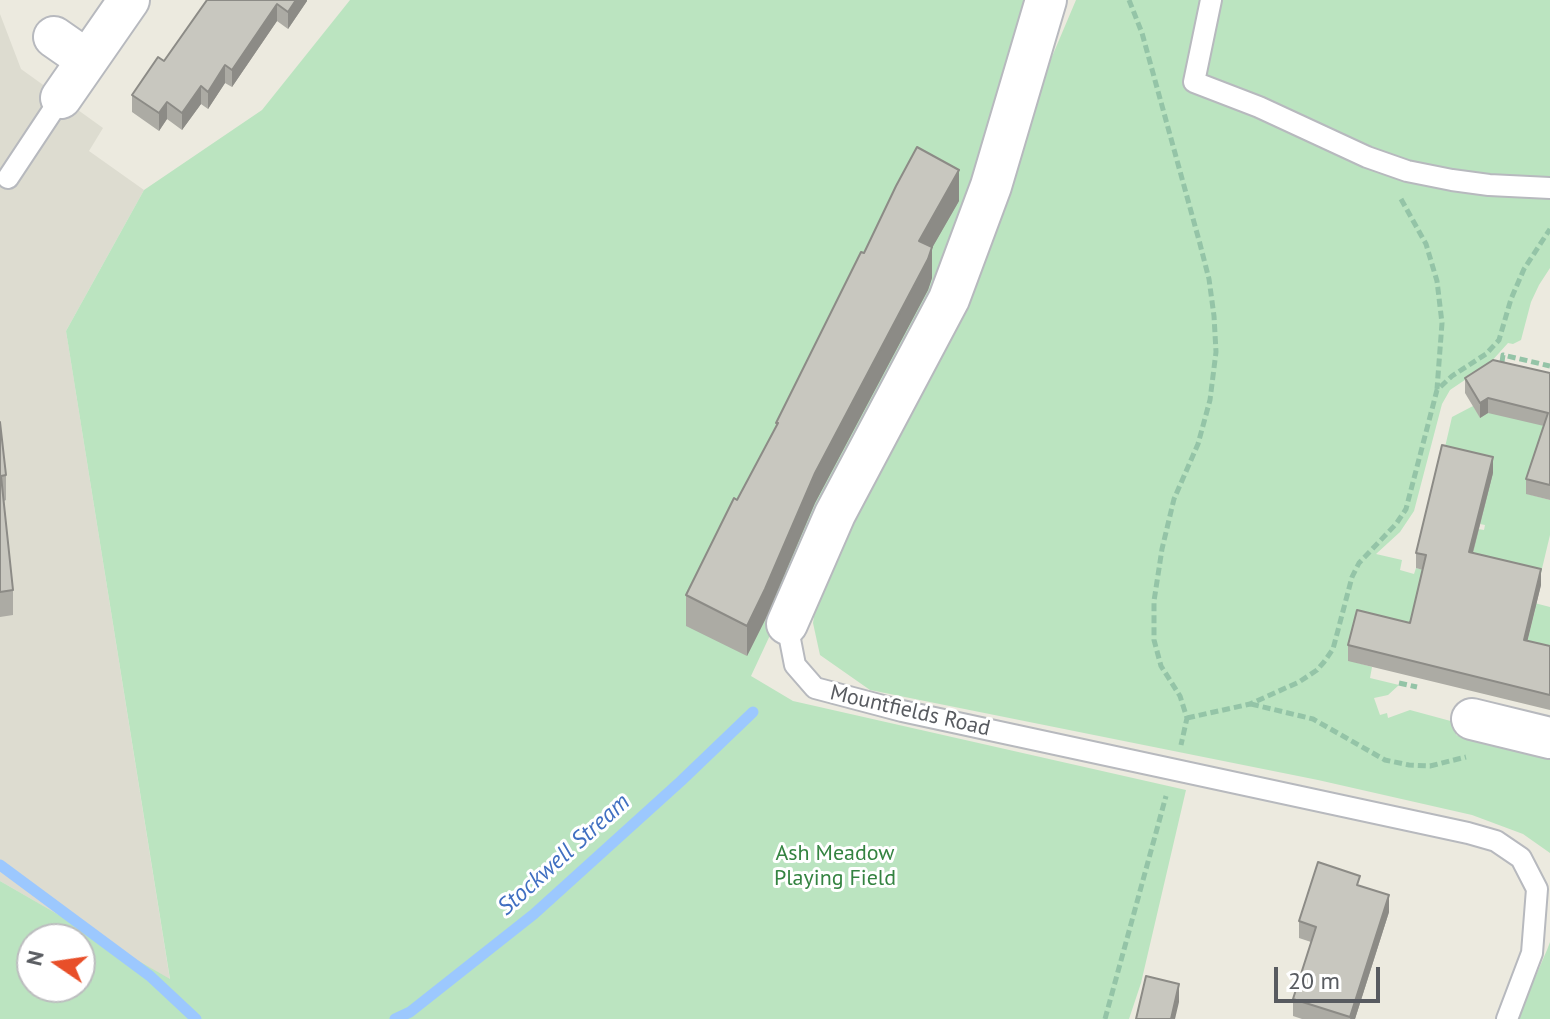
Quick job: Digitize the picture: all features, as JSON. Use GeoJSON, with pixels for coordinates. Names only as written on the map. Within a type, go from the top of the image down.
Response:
{"type":"FeatureCollection","features":[{"type":"Feature","properties":{"kind":"street"},"geometry":{"type":"LineString","coordinates":[[61,98],[129,0]]}},
{"type":"Feature","properties":{"kind":"street","name":"Mountfields Road"},"geometry":{"type":"LineString","coordinates":[[787,624],[835,514],[949,299],[991,186],[1046,0]]}},
{"type":"Feature","properties":{"kind":"street"},"geometry":{"type":"LineString","coordinates":[[54,37],[87,60]]}},
{"type":"Feature","properties":{"kind":"street"},"geometry":{"type":"LineString","coordinates":[[1473,736],[1550,738]]}},
{"type":"Feature","properties":{"kind":"lane"},"geometry":{"type":"LineString","coordinates":[[1211,0],[1194,82],[1259,107],[1367,157],[1407,171],[1489,185],[1550,188]]}},
{"type":"Feature","properties":{"kind":"lane"},"geometry":{"type":"LineString","coordinates":[[8,178],[61,98]]}},
{"type":"Feature","properties":{"kind":"lane","name":"Mountfields Road"},"geometry":{"type":"LineString","coordinates":[[787,624],[795,665],[815,688],[902,711],[1496,841],[1521,858],[1537,889],[1532,953],[1507,1019]]}},
{"type":"Feature","properties":{"kind":"path"},"geometry":{"type":"LineString","coordinates":[[1105,1019],[1184,737],[1187,718],[1180,696],[1161,666],[1154,640],[1156,576],[1174,499],[1198,444],[1210,400],[1216,352],[1209,279],[1142,33],[1129,0]]}},
{"type":"Feature","properties":{"kind":"path"},"geometry":{"type":"LineString","coordinates":[[1187,718],[1250,704],[1299,682],[1317,670],[1333,649],[1352,577],[1359,563],[1375,550],[1404,512],[1419,461],[1425,453],[1437,390],[1442,323],[1437,281],[1426,244],[1405,204],[1367,157]]}},
{"type":"Feature","properties":{"kind":"path"},"geometry":{"type":"LineString","coordinates":[[1437,390],[1452,376],[1486,354],[1499,340],[1524,269],[1550,229]]}},
{"type":"Feature","properties":{"kind":"path"},"geometry":{"type":"LineString","coordinates":[[1502,362],[1503,355],[1550,366]]}},
{"type":"Feature","properties":{"kind":"path"},"geometry":{"type":"LineString","coordinates":[[1452,376],[1457,385]]}},
{"type":"Feature","properties":{"kind":"path"},"geometry":{"type":"LineString","coordinates":[[1419,461],[1427,463]]}},
{"type":"Feature","properties":{"kind":"path"},"geometry":{"type":"LineString","coordinates":[[1409,500],[1417,503]]}},
{"type":"Feature","properties":{"kind":"path"},"geometry":{"type":"LineString","coordinates":[[1404,512],[1414,511]]}},
{"type":"Feature","properties":{"kind":"path"},"geometry":{"type":"LineString","coordinates":[[1404,512],[1410,518]]}},
{"type":"Feature","properties":{"kind":"path"},"geometry":{"type":"LineString","coordinates":[[1399,683],[1417,687]]}},
{"type":"Feature","properties":{"kind":"path"},"geometry":{"type":"LineString","coordinates":[[1250,704],[1313,719],[1364,750],[1385,760],[1409,765],[1430,766],[1453,762],[1473,736]]}},
{"type":"Feature","properties":{"kind":"shaded area"},"geometry":{"type":"Polygon","coordinates":[[[0,14],[21,69],[103,128],[89,151],[144,190],[66,331],[170,980],[96,937],[96,923],[72,923],[0,881],[0,14]]]}},
{"type":"Feature","properties":{"kind":"green space","name":"Ash Meadow Playing Field"},"geometry":{"type":"Polygon","coordinates":[[[350,0],[1034,0],[957,244],[751,676],[793,701],[1186,790],[1141,983],[1129,1019],[0,1019],[0,881],[73,923],[16,923],[16,1003],[96,1003],[96,936],[170,979],[66,331],[144,190],[262,110],[350,0]]]}},
{"type":"Feature","properties":{"kind":"green space"},"geometry":{"type":"Polygon","coordinates":[[[1076,0],[1550,0],[1550,268],[1531,302],[1521,340],[1508,343],[1490,363],[1450,390],[1442,404],[1414,511],[1400,532],[1376,554],[1402,560],[1400,570],[1414,574],[1416,568],[1466,580],[1478,529],[1484,530],[1485,525],[1480,524],[1492,473],[1442,460],[1452,417],[1473,406],[1480,417],[1497,408],[1548,427],[1528,494],[1550,500],[1550,535],[1540,577],[1519,599],[1550,607],[1550,662],[1524,655],[1535,609],[1410,639],[1348,660],[1372,667],[1370,678],[1399,685],[1388,695],[1374,698],[1380,715],[1387,713],[1388,718],[1410,710],[1458,723],[1456,735],[1550,758],[1550,853],[1523,834],[1472,815],[1318,780],[870,690],[820,655],[813,623],[819,584],[967,304],[998,225],[1051,59],[1076,0]]]}},
{"type":"Feature","properties":{"kind":"green space"},"geometry":{"type":"Polygon","coordinates":[[[1550,942],[1550,1019],[1517,1019],[1547,950],[1550,942]]]}},
{"type":"Feature","properties":{"kind":"building"},"geometry":{"type":"Polygon","coordinates":[[[207,0],[296,0],[288,12],[277,4],[232,70],[225,65],[208,92],[201,86],[182,113],[167,102],[159,113],[132,95],[158,57],[164,61],[207,0]]]}},
{"type":"Feature","properties":{"kind":"building"},"geometry":{"type":"Polygon","coordinates":[[[917,147],[959,170],[919,241],[932,247],[928,259],[815,473],[747,626],[686,595],[734,498],[737,500],[778,423],[861,252],[864,253],[917,147]]]}},
{"type":"Feature","properties":{"kind":"building"},"geometry":{"type":"Polygon","coordinates":[[[1493,360],[1550,373],[1550,485],[1526,479],[1548,413],[1488,398],[1480,403],[1465,378],[1493,360]]]}},
{"type":"Feature","properties":{"kind":"building"},"geometry":{"type":"Polygon","coordinates":[[[0,422],[6,475],[1,476],[13,590],[0,592],[0,422]]]}},
{"type":"Feature","properties":{"kind":"building"},"geometry":{"type":"Polygon","coordinates":[[[1442,445],[1493,457],[1469,552],[1541,569],[1524,640],[1550,646],[1550,695],[1348,645],[1357,610],[1410,623],[1426,555],[1416,553],[1442,445]]]}},
{"type":"Feature","properties":{"kind":"building"},"geometry":{"type":"Polygon","coordinates":[[[1318,862],[1360,876],[1357,885],[1389,895],[1350,1017],[1293,999],[1316,927],[1299,921],[1318,862]]]}},
{"type":"Feature","properties":{"kind":"building"},"geometry":{"type":"Polygon","coordinates":[[[1146,976],[1179,984],[1171,1019],[1136,1019],[1146,976]]]}},
{"type":"Feature","properties":{"kind":"waterway","name":"Stockwell Stream"},"geometry":{"type":"LineString","coordinates":[[395,1019],[410,1012],[534,914],[753,712]]}},
{"type":"Feature","properties":{"kind":"waterway","name":"Stockwell Stream"},"geometry":{"type":"LineString","coordinates":[[0,865],[150,976],[196,1019]]}}]}
